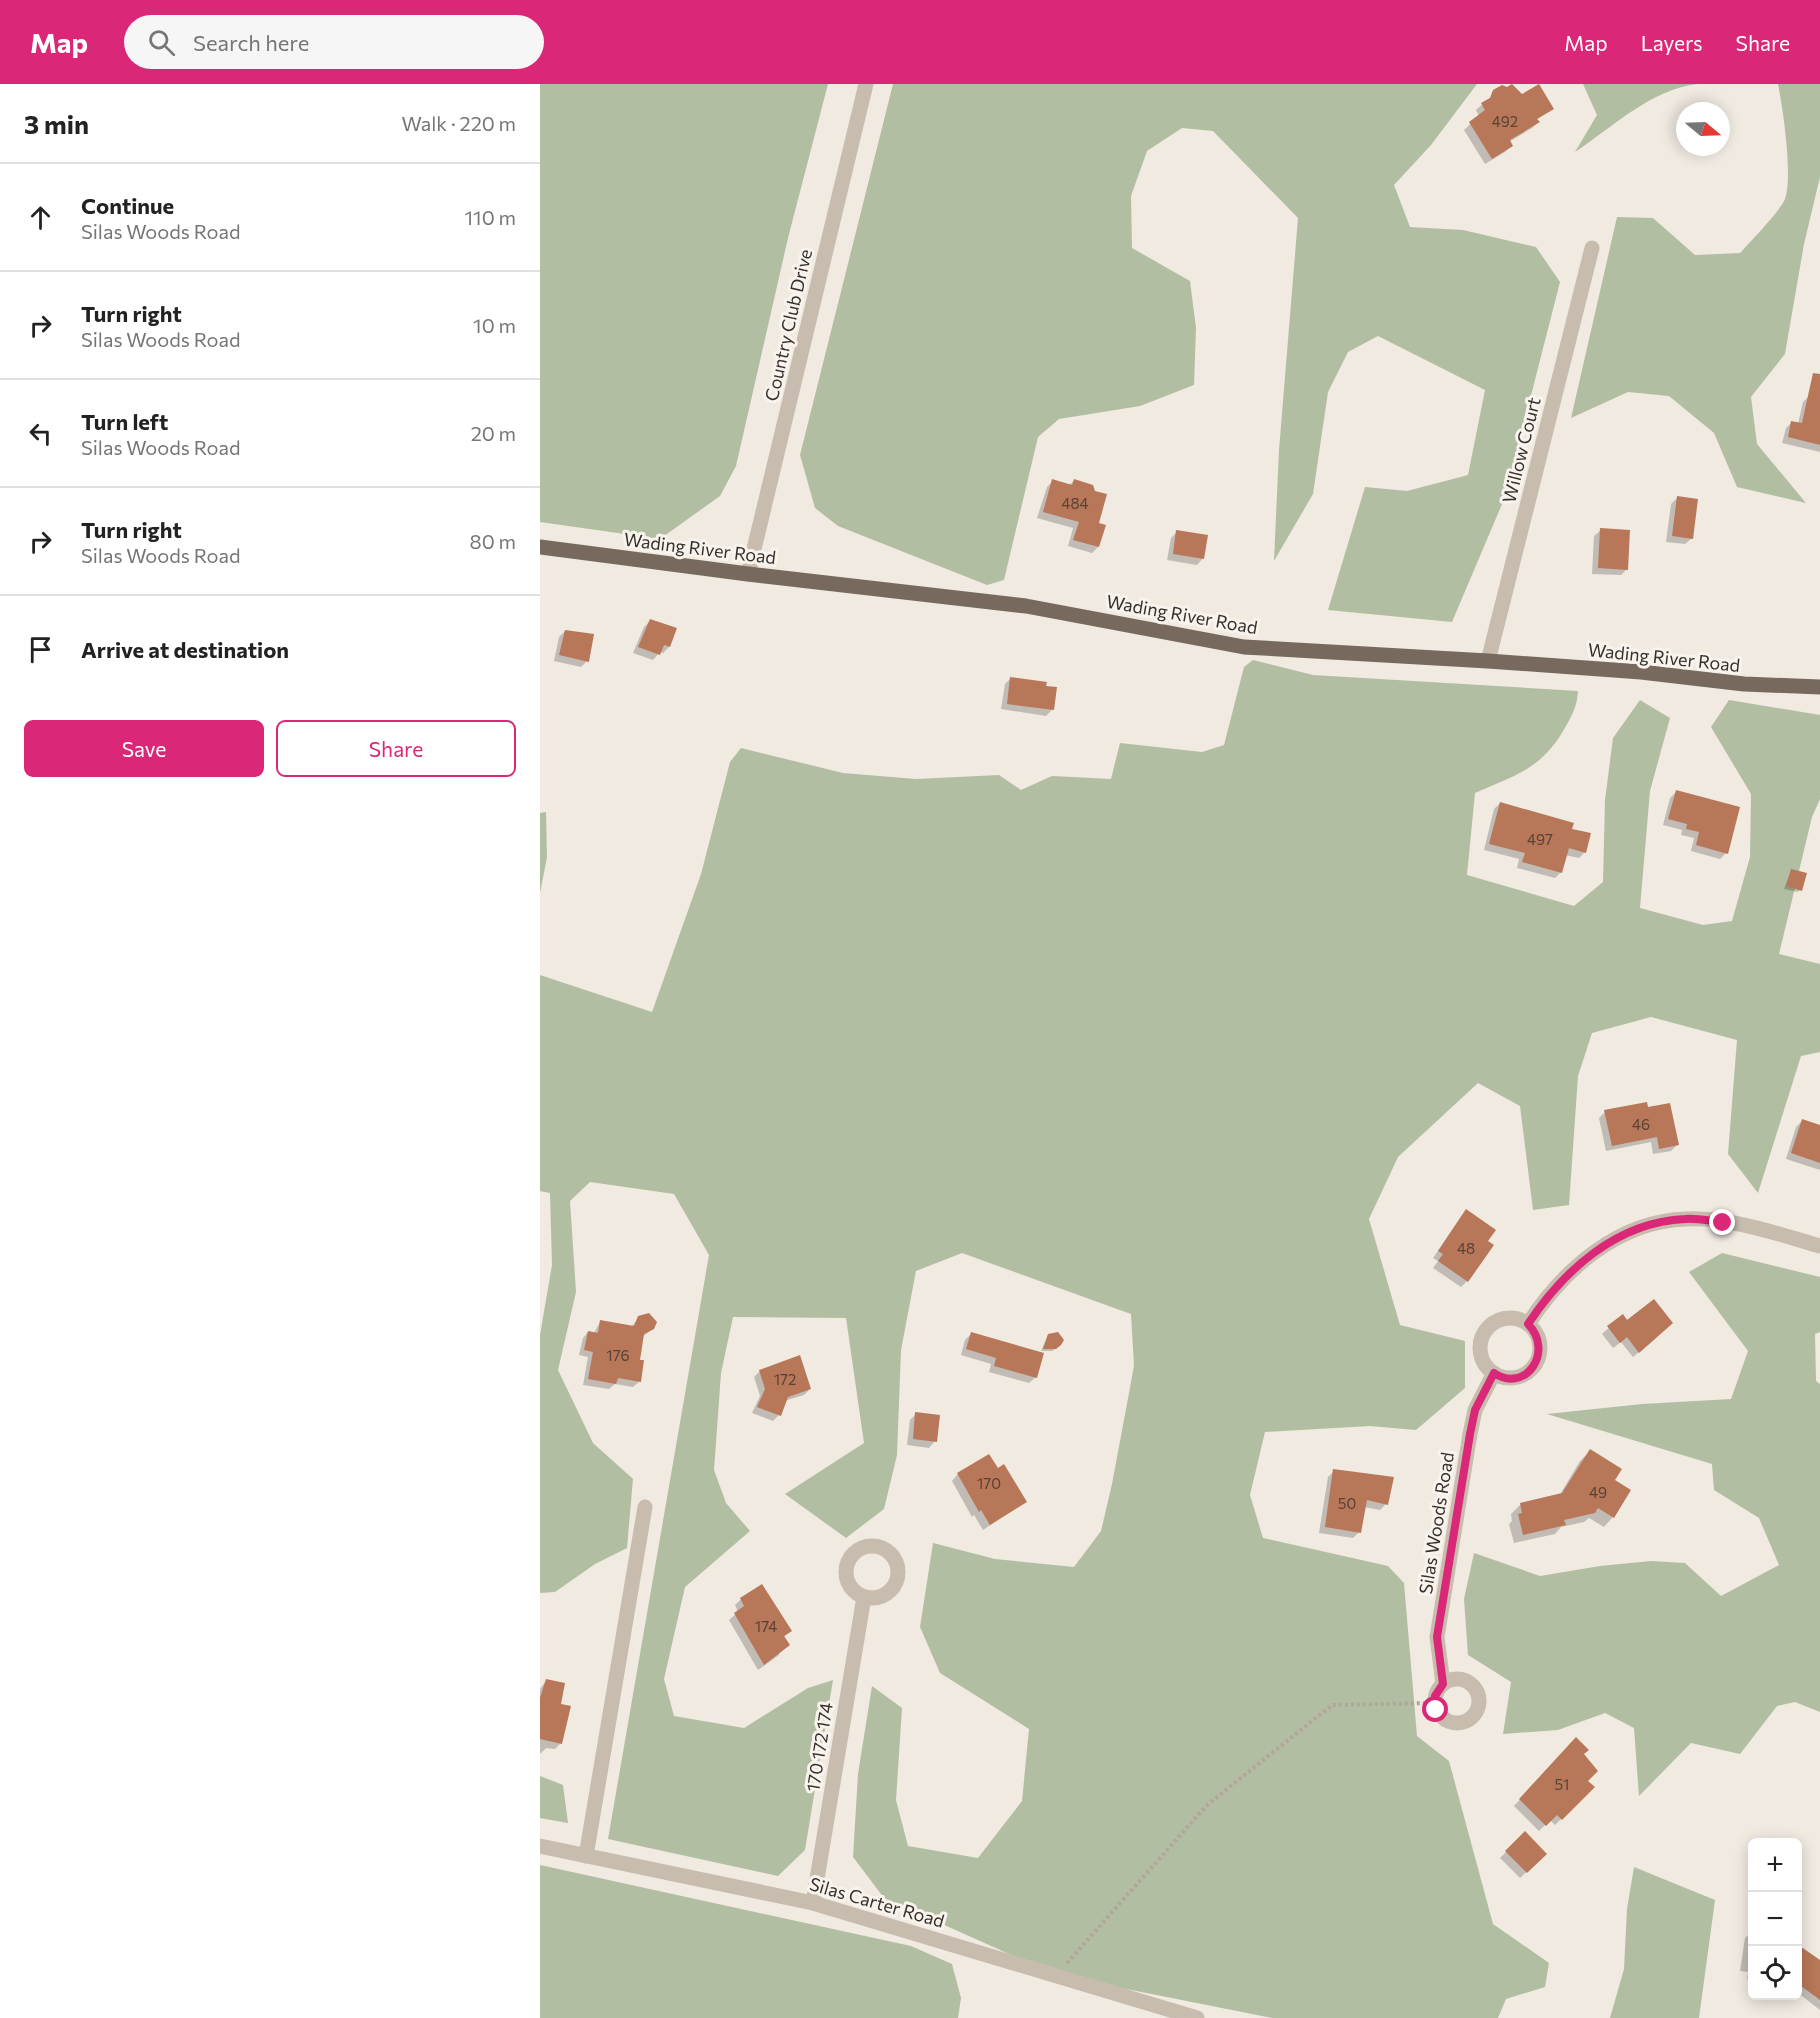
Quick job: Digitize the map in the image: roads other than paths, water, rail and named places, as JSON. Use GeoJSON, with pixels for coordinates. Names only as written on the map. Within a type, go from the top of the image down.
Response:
{"type":"FeatureCollection","features":[{"type":"Feature","properties":{"kind":"main road","name":"Wading River Road"},"geometry":{"type":"LineString","coordinates":[[540,547],[1026,606],[1244,647],[1488,661],[1641,672],[1744,684],[1820,687]]}},
{"type":"Feature","properties":{"kind":"street","name":"Country Club Drive"},"geometry":{"type":"LineString","coordinates":[[748,574],[866,84]]}},
{"type":"Feature","properties":{"kind":"street","name":"Willow Court"},"geometry":{"type":"LineString","coordinates":[[1488,661],[1592,248]]}},
{"type":"Feature","properties":{"kind":"street"},"geometry":{"type":"LineString","coordinates":[[1528,1324],[1551,1292],[1593,1252],[1619,1237],[1659,1223],[1686,1219],[1723,1223],[1820,1246]]}},
{"type":"Feature","properties":{"kind":"street"},"geometry":{"type":"LineString","coordinates":[[1500,1319],[1520,1319],[1535,1331],[1540,1349],[1533,1367],[1516,1377],[1507,1378],[1494,1373],[1483,1361],[1480,1351],[1484,1332],[1500,1319]]}},
{"type":"Feature","properties":{"kind":"street","name":"Silas Woods Road"},"geometry":{"type":"LineString","coordinates":[[1443,1684],[1437,1637],[1470,1434],[1475,1410],[1494,1373]]}},
{"type":"Feature","properties":{"kind":"street"},"geometry":{"type":"LineString","coordinates":[[586,1856],[645,1507]]}},
{"type":"Feature","properties":{"kind":"street","name":"170 172 174"},"geometry":{"type":"LineString","coordinates":[[813,1903],[864,1597]]}},
{"type":"Feature","properties":{"kind":"street"},"geometry":{"type":"LineString","coordinates":[[1457,1679],[1472,1684],[1480,1697],[1477,1712],[1466,1722],[1452,1723],[1440,1716],[1435,1696],[1443,1684],[1457,1679]]}},
{"type":"Feature","properties":{"kind":"street","name":"Silas Carter Road"},"geometry":{"type":"LineString","coordinates":[[540,1846],[813,1903],[1197,2018]]}}]}
